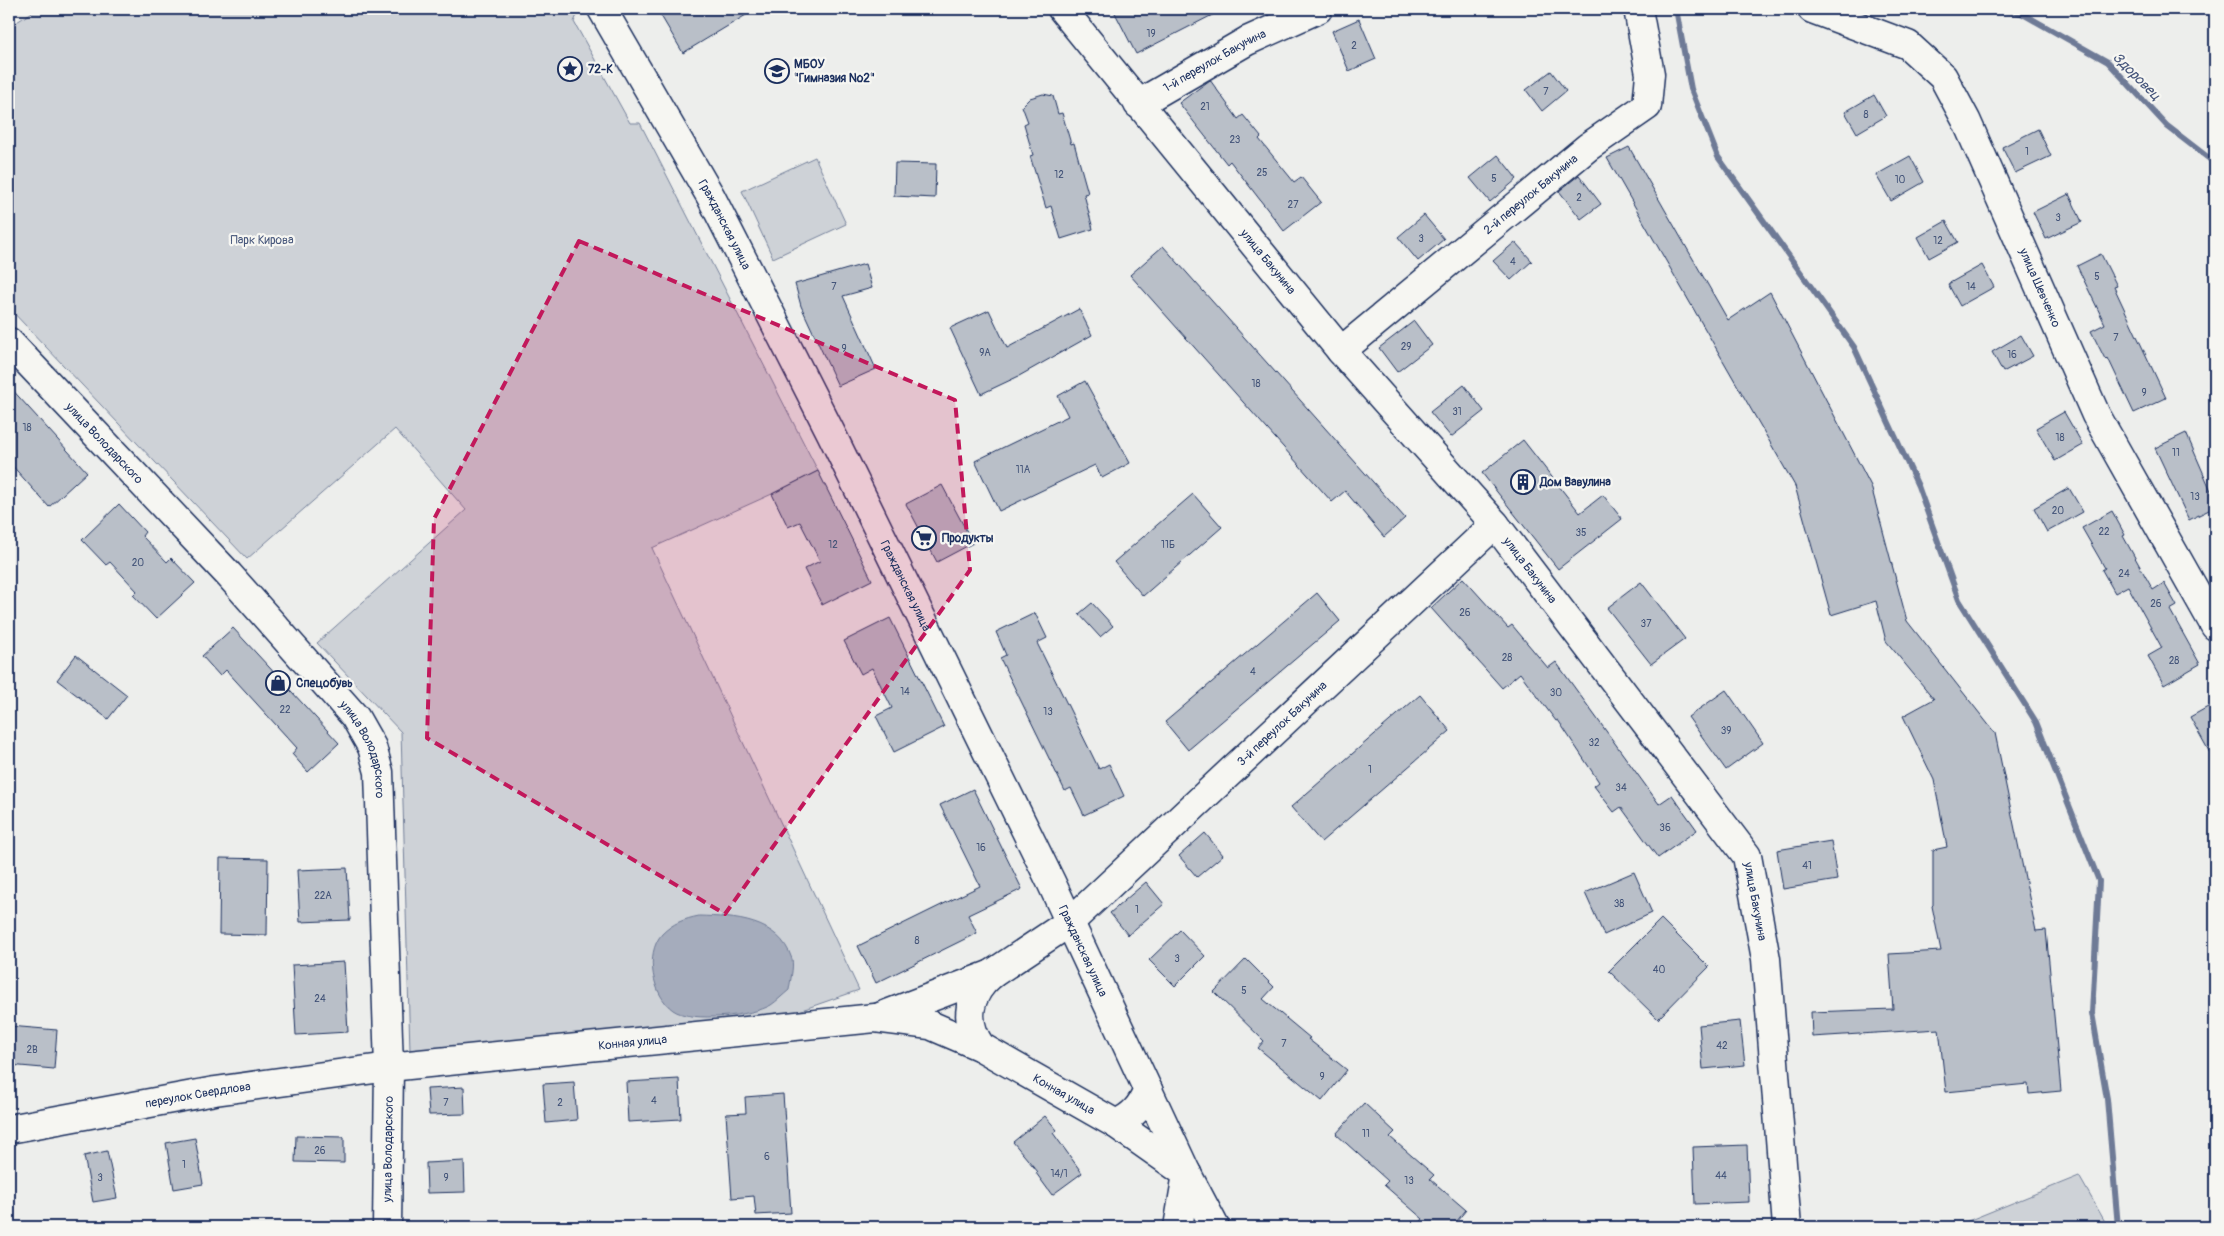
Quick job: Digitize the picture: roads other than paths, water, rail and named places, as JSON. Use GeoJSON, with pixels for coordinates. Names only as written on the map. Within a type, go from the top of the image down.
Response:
{"type":"FeatureCollection","features":[{"type":"Feature","properties":{"kind":"street","name":"Гражданская улица"},"geometry":{"type":"LineString","coordinates":[[602,9],[720,214],[831,433],[1070,922],[1188,1174]]}},
{"type":"Feature","properties":{"kind":"street","name":"улица Бакунина"},"geometry":{"type":"LineString","coordinates":[[1062,9],[1341,351],[1495,524],[1747,856],[1766,960],[1787,1227]]}},
{"type":"Feature","properties":{"kind":"street","name":"1-й переулок Бакунина"},"geometry":{"type":"LineString","coordinates":[[1138,104],[1247,41],[1318,9]]}},
{"type":"Feature","properties":{"kind":"street","name":"2-й переулок Бакунина"},"geometry":{"type":"LineString","coordinates":[[1341,351],[1588,147],[1647,106],[1650,74],[1638,9]]}},
{"type":"Feature","properties":{"kind":"street","name":"улица Шевченко"},"geometry":{"type":"LineString","coordinates":[[1812,9],[1908,45],[1942,77],[1966,120],[2096,415],[2215,626]]}},
{"type":"Feature","properties":{"kind":"street","name":"улица Володарского"},"geometry":{"type":"LineString","coordinates":[[9,342],[229,575],[355,717],[365,731],[372,747],[379,772],[389,1067],[387,1227]]}},
{"type":"Feature","properties":{"kind":"street","name":"3-й переулок Бакунина"},"geometry":{"type":"LineString","coordinates":[[1070,922],[1495,524]]}},
{"type":"Feature","properties":{"kind":"street","name":"Конная улица"},"geometry":{"type":"LineString","coordinates":[[876,1018],[992,974],[1070,922]]}},
{"type":"Feature","properties":{"kind":"street"},"geometry":{"type":"LineString","coordinates":[[982,1047],[974,1037],[971,1026],[971,1002],[979,986],[992,974]]}},
{"type":"Feature","properties":{"kind":"street","name":"Конная улица"},"geometry":{"type":"LineString","coordinates":[[389,1067],[876,1018],[930,1025],[982,1047],[1116,1124],[1188,1174],[1215,1227]]}},
{"type":"Feature","properties":{"kind":"street","name":"переулок Свердлова"},"geometry":{"type":"LineString","coordinates":[[9,1130],[215,1091],[389,1067]]}},
{"type":"Feature","properties":{"kind":"street"},"geometry":{"type":"LineString","coordinates":[[1116,1124],[1127,1119],[1136,1111],[1144,1101],[1148,1090]]}},
{"type":"Feature","properties":{"kind":"street"},"geometry":{"type":"LineString","coordinates":[[1178,1227],[1188,1174]]}},
{"type":"Feature","properties":{"kind":"water"},"geometry":{"type":"Polygon","coordinates":[[[699,916],[740,919],[766,928],[777,936],[786,946],[792,959],[789,990],[771,1005],[737,1015],[693,1016],[673,1010],[666,1004],[656,985],[652,963],[653,952],[656,942],[666,930],[679,922],[699,916]]]}},
{"type":"Feature","properties":{"kind":"waterway"},"geometry":{"type":"LineString","coordinates":[[1676,9],[1691,89],[1718,157],[1854,347],[1918,486],[1959,600],[2036,722],[2099,881],[2092,1013],[2107,1099],[2118,1227]]}},
{"type":"Feature","properties":{"kind":"waterway","name":"Здоровец"},"geometry":{"type":"LineString","coordinates":[[2004,9],[2021,13],[2108,62],[2167,126],[2215,163]]}},
{"type":"Feature","properties":{"kind":"place","name":"72-К"},"geometry":{"type":"Point","coordinates":[570,69]}},
{"type":"Feature","properties":{"kind":"place","name":"МБОУ \"Гимназия №2\""},"geometry":{"type":"Point","coordinates":[777,71]}},
{"type":"Feature","properties":{"kind":"place","name":"Дом Вавулина"},"geometry":{"type":"Point","coordinates":[1523,482]}},
{"type":"Feature","properties":{"kind":"place","name":"Продукты"},"geometry":{"type":"Point","coordinates":[924,538]}},
{"type":"Feature","properties":{"kind":"place","name":"Спецобувь"},"geometry":{"type":"Point","coordinates":[278,683]}},
{"type":"Feature","properties":{"kind":"park label","name":"Парк Кирова"},"geometry":{"type":"Point","coordinates":[262,240]}}]}
